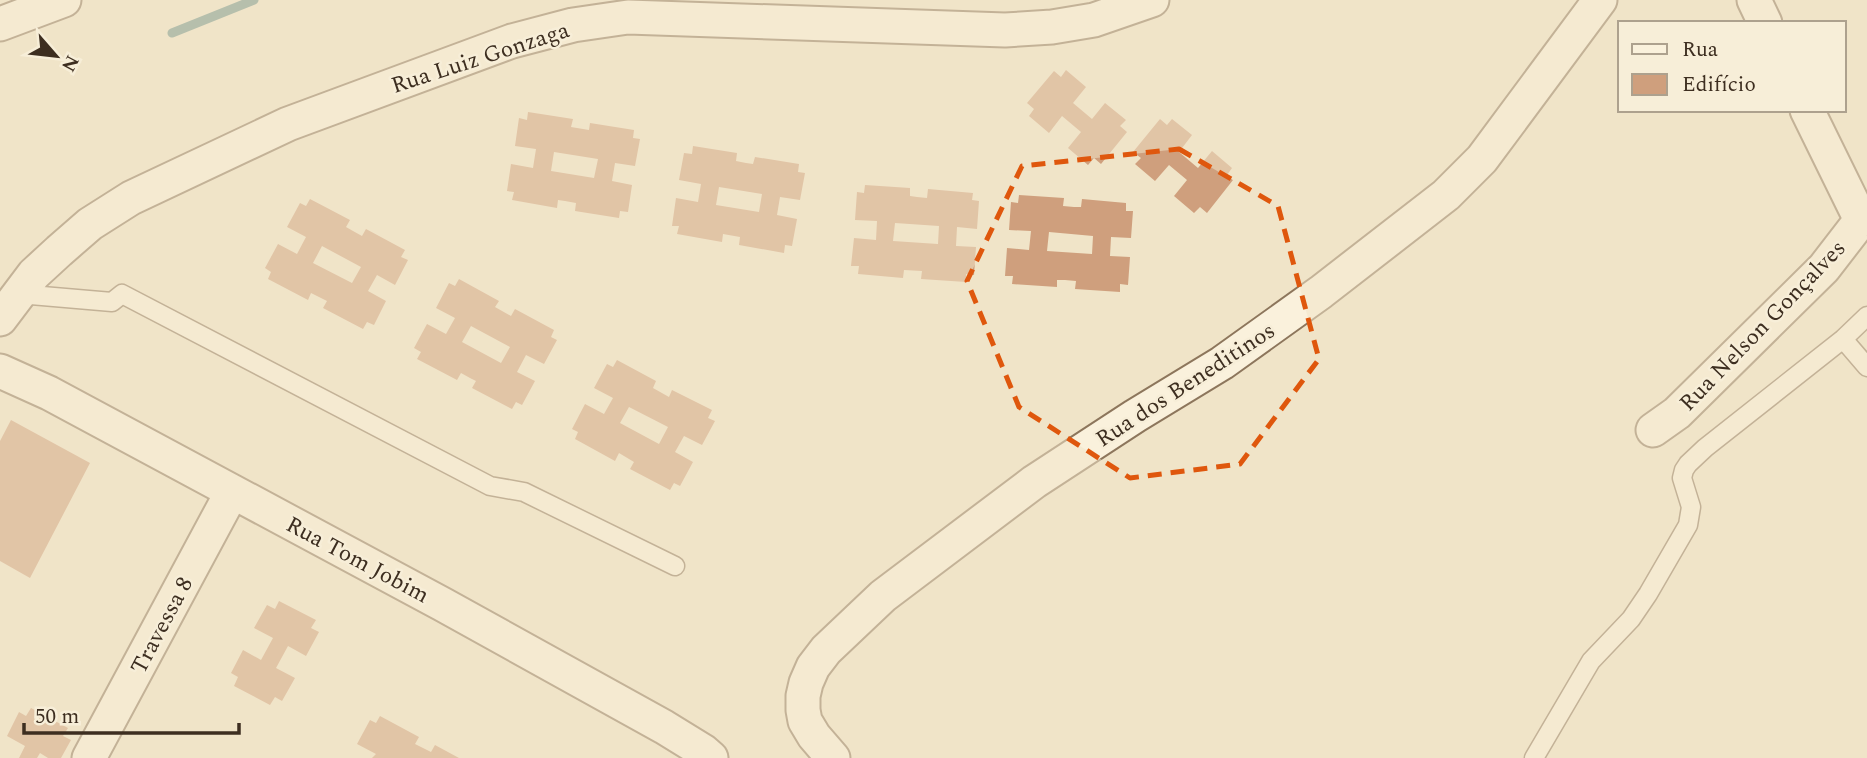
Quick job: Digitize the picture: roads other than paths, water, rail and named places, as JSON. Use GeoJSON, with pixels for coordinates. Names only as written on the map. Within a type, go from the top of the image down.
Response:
{"type":"FeatureCollection","features":[{"type":"Feature","properties":{"kind":"street"},"geometry":{"type":"LineString","coordinates":[[0,24],[64,0]]}},
{"type":"Feature","properties":{"kind":"street","name":"Rua Luiz Gonzaga"},"geometry":{"type":"LineString","coordinates":[[10,307],[34,274],[90,224],[131,198],[288,124],[524,38],[573,25],[628,18],[1005,30],[1052,27],[1094,20],[1152,0]]}},
{"type":"Feature","properties":{"kind":"street","name":"Rua dos Beneditinos"},"geometry":{"type":"LineString","coordinates":[[833,758],[814,736],[805,721],[803,710],[806,683],[813,667],[826,650],[883,596],[1034,482],[1222,363],[1321,292],[1446,195],[1482,159],[1600,0]]}},
{"type":"Feature","properties":{"kind":"street"},"geometry":{"type":"LineString","coordinates":[[1754,0],[1764,21]]}},
{"type":"Feature","properties":{"kind":"street"},"geometry":{"type":"LineString","coordinates":[[1808,112],[1864,217]]}},
{"type":"Feature","properties":{"kind":"street","name":"Rua Nelson Gonçalves"},"geometry":{"type":"LineString","coordinates":[[1653,430],[1677,413],[1824,268],[1864,217]]}},
{"type":"Feature","properties":{"kind":"street","name":"Rua Tom Jobim"},"geometry":{"type":"LineString","coordinates":[[0,371],[49,393],[442,604],[664,727],[711,758]]}},
{"type":"Feature","properties":{"kind":"street","name":"Travessa 8"},"geometry":{"type":"LineString","coordinates":[[89,758],[232,492]]}},
{"type":"Feature","properties":{"kind":"lane"},"geometry":{"type":"LineString","coordinates":[[10,307],[112,302],[122,294],[490,486],[524,492],[676,566]]}},
{"type":"Feature","properties":{"kind":"lane"},"geometry":{"type":"LineString","coordinates":[[1534,758],[1591,661],[1631,619],[1688,525],[1691,507],[1682,478],[1688,464],[1843,339],[1867,316]]}},
{"type":"Feature","properties":{"kind":"lane"},"geometry":{"type":"LineString","coordinates":[[1843,339],[1867,368]]}},
{"type":"Feature","properties":{"kind":"waterway"},"geometry":{"type":"LineString","coordinates":[[172,33],[254,0]]}}]}
